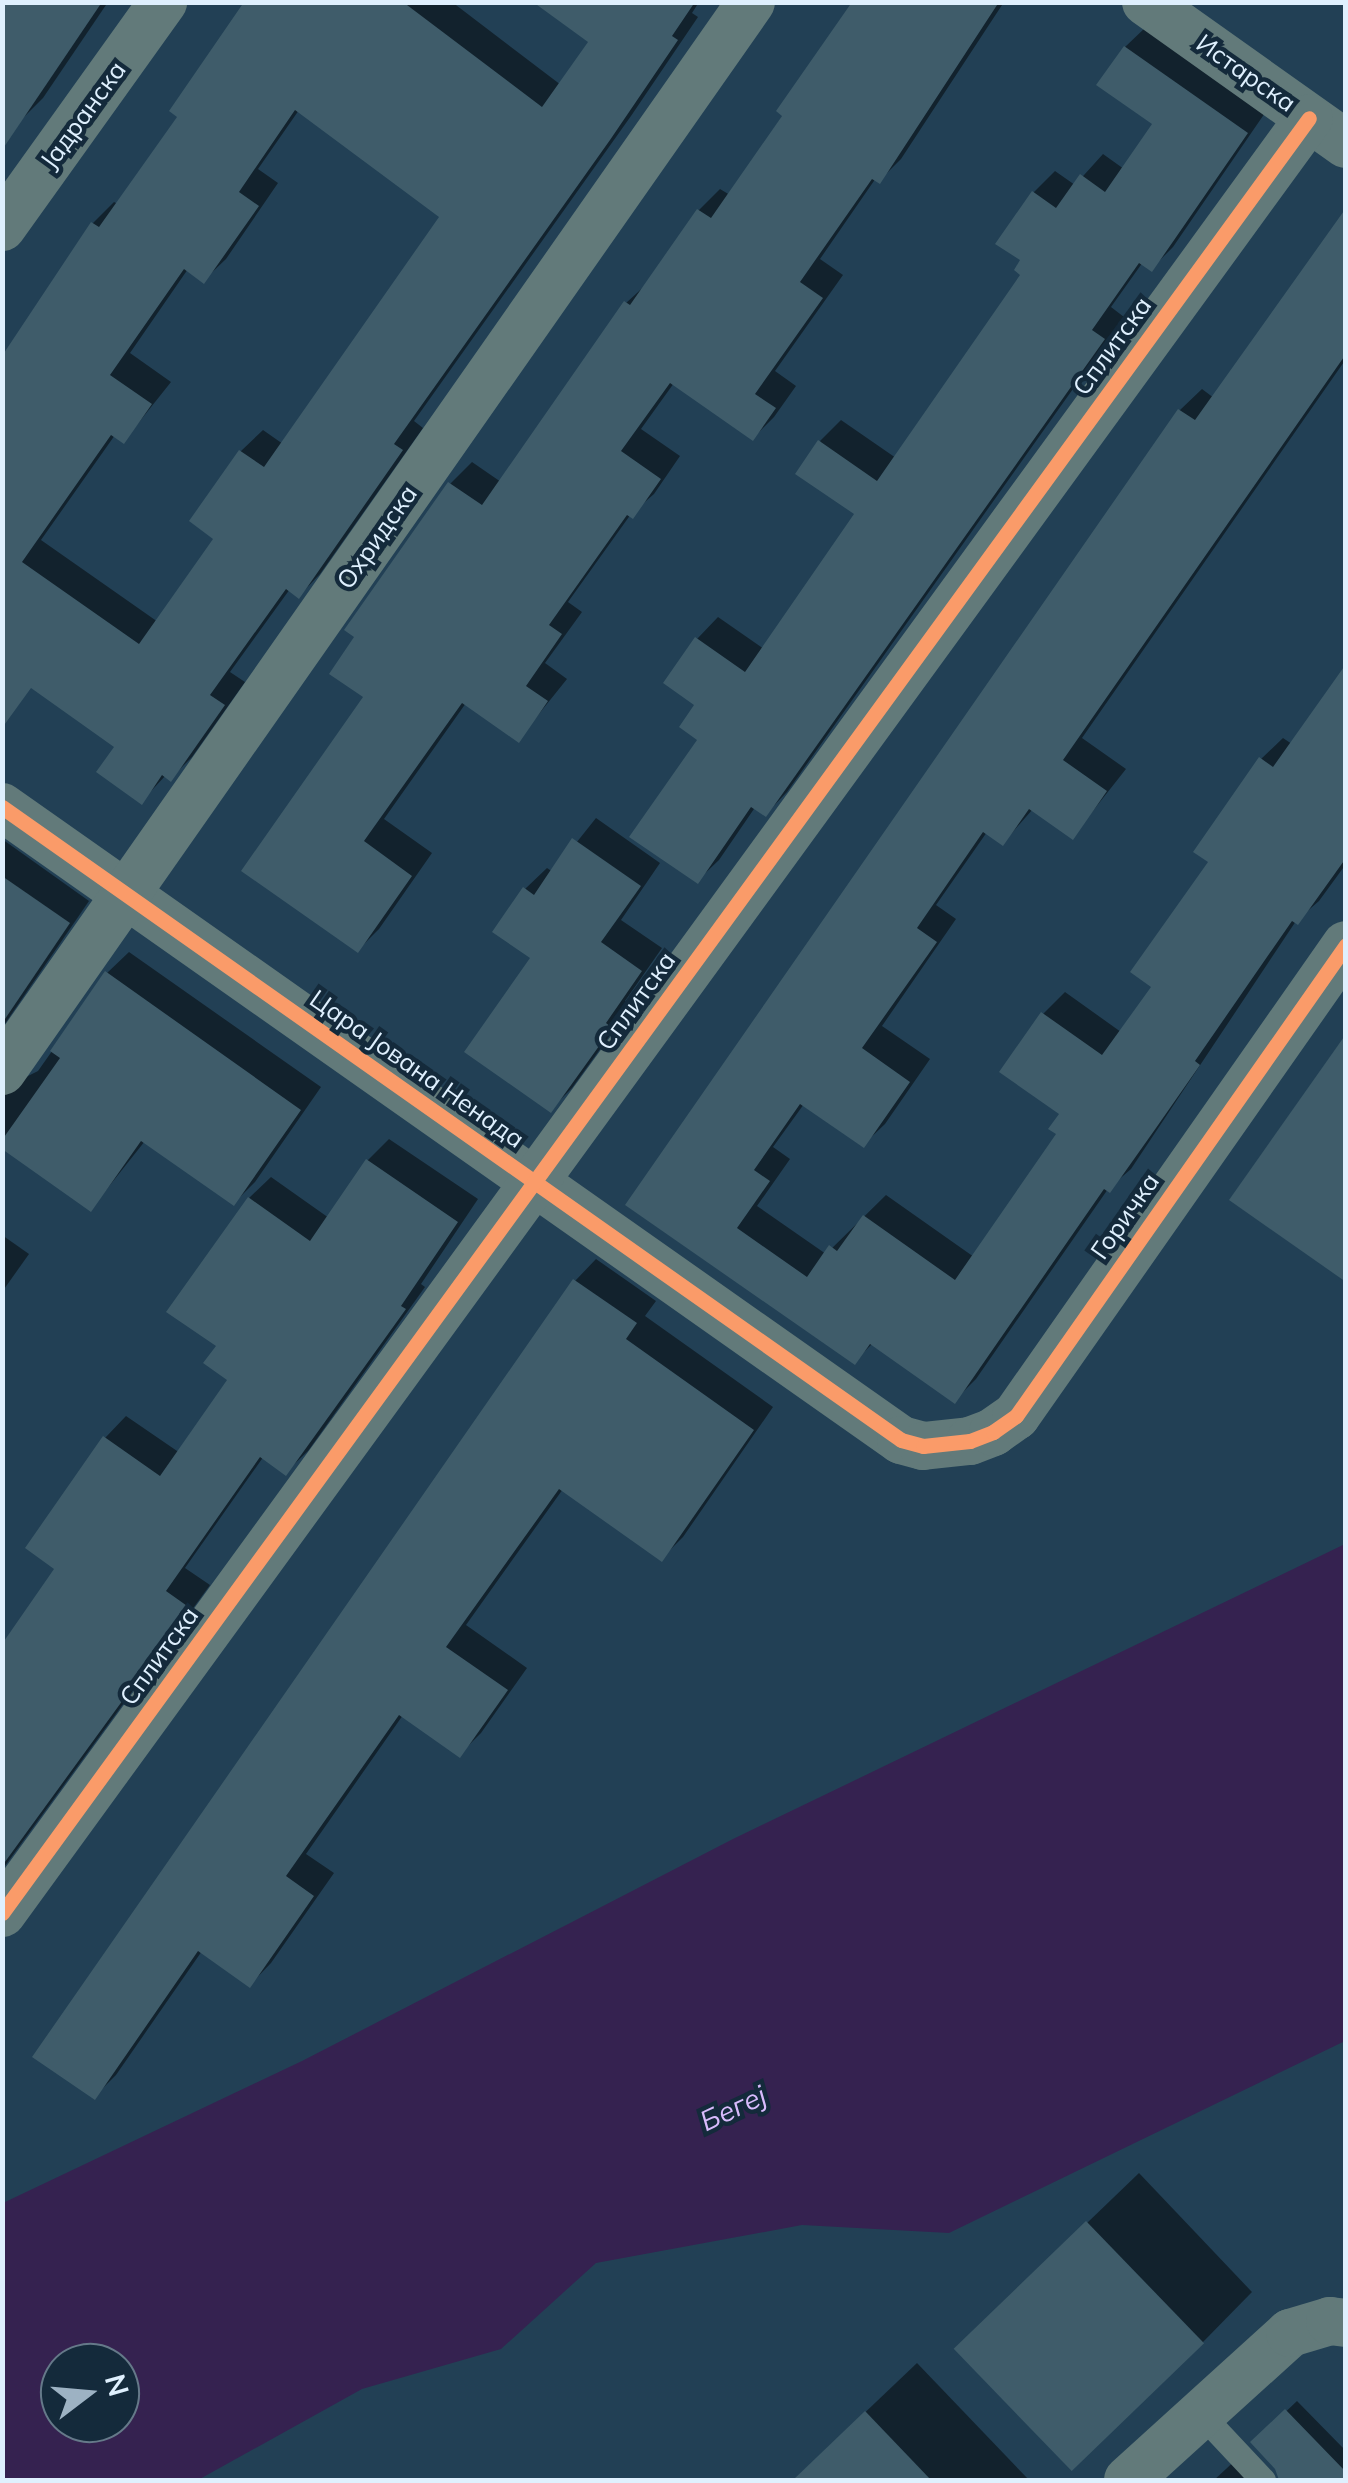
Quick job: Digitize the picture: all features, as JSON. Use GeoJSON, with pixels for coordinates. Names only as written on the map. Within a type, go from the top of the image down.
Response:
{"type":"FeatureCollection","features":[{"type":"Feature","properties":{"kind":"street","name":"Јадранска"},"geometry":{"type":"LineString","coordinates":[[2,226],[163,2]]}},
{"type":"Feature","properties":{"kind":"street","name":"Охридска"},"geometry":{"type":"LineString","coordinates":[[2,1072],[751,2]]}},
{"type":"Feature","properties":{"kind":"street","name":"Истарска"},"geometry":{"type":"LineString","coordinates":[[1146,2],[1336,135]]}},
{"type":"Feature","properties":{"kind":"street","name":"Сплитска"},"geometry":{"type":"LineString","coordinates":[[2,1913],[535,1182],[1336,135]]}},
{"type":"Feature","properties":{"kind":"street","name":"Цара Јована Ненада"},"geometry":{"type":"LineString","coordinates":[[2,807],[902,1440]]}},
{"type":"Feature","properties":{"kind":"street","name":"Горичка"},"geometry":{"type":"LineString","coordinates":[[902,1440],[944,1447],[993,1432],[1016,1416],[1346,945]]}},
{"type":"Feature","properties":{"kind":"street"},"geometry":{"type":"LineString","coordinates":[[1128,2480],[1290,2333],[1330,2321],[1346,2323]]}},
{"type":"Feature","properties":{"kind":"lane"},"geometry":{"type":"LineString","coordinates":[[1200,2413],[1263,2480]]}},
{"type":"Feature","properties":{"kind":"water","name":"Бегеј"},"geometry":{"type":"Polygon","coordinates":[[[1345,1544],[1345,2041],[949,2233],[802,2225],[596,2263],[501,2349],[362,2389],[198,2480],[3,2480],[3,2203],[302,2061],[733,1839],[1345,1544]]]}},
{"type":"Feature","properties":{"kind":"building"},"geometry":{"type":"Polygon","coordinates":[[[2,2],[102,2],[2,150],[2,2]]]}},
{"type":"Feature","properties":{"kind":"building"},"geometry":{"type":"Polygon","coordinates":[[[244,2],[403,2],[542,107],[588,42],[533,2],[695,2],[672,36],[678,40],[610,140],[394,444],[403,450],[299,599],[286,589],[210,695],[225,705],[171,782],[162,775],[142,805],[96,772],[114,747],[31,688],[2,728],[2,356],[91,222],[99,227],[177,117],[169,111],[244,2]],[[295,110],[239,192],[259,206],[204,284],[184,269],[110,375],[152,404],[124,444],[111,435],[22,562],[139,644],[213,539],[189,521],[239,450],[264,467],[439,217],[295,110]]]}},
{"type":"Feature","properties":{"kind":"building"},"geometry":{"type":"Polygon","coordinates":[[[852,2],[999,2],[880,184],[872,179],[800,282],[823,298],[755,394],[776,408],[753,441],[670,383],[621,451],[661,479],[633,519],[627,515],[549,625],[562,634],[526,686],[548,701],[519,743],[462,703],[364,841],[412,876],[358,953],[241,871],[363,697],[329,674],[354,637],[344,630],[448,482],[482,505],[624,301],[630,305],[697,209],[711,218],[782,116],[776,111],[852,2]]]}},
{"type":"Feature","properties":{"kind":"building"},"geometry":{"type":"Polygon","coordinates":[[[1124,46],[1248,133],[1152,272],[1139,263],[1092,330],[1105,339],[766,817],[751,807],[698,884],[629,837],[697,740],[679,727],[694,705],[663,683],[695,637],[745,672],[854,514],[795,474],[818,440],[877,481],[1020,275],[1014,270],[1020,260],[995,244],[1032,191],[1056,208],[1080,174],[1105,192],[1152,124],[1096,85],[1124,46]]]}},
{"type":"Feature","properties":{"kind":"building"},"geometry":{"type":"Polygon","coordinates":[[[1346,208],[1346,354],[1063,760],[1107,791],[1073,840],[1029,809],[1003,846],[983,832],[917,928],[937,942],[862,1048],[910,1082],[864,1148],[800,1104],[754,1170],[770,1181],[737,1228],[807,1277],[829,1245],[837,1251],[863,1215],[955,1280],[1056,1134],[1048,1129],[1059,1114],[999,1072],[1041,1012],[1102,1055],[1151,987],[1130,972],[1208,862],[1193,852],[1259,757],[1273,767],[1346,664],[1346,858],[1298,925],[1292,921],[1195,1061],[1200,1065],[1110,1193],[1104,1189],[955,1404],[870,1344],[855,1365],[625,1205],[1178,409],[1195,420],[1346,208]]]}},
{"type":"Feature","properties":{"kind":"building"},"geometry":{"type":"Polygon","coordinates":[[[572,838],[641,886],[601,942],[642,971],[606,1023],[612,1028],[551,1113],[464,1052],[530,958],[492,932],[523,887],[534,895],[572,838]]]}},
{"type":"Feature","properties":{"kind":"building"},"geometry":{"type":"Polygon","coordinates":[[[2,876],[70,923],[5,1019],[2,1018],[2,876]]]}},
{"type":"Feature","properties":{"kind":"building"},"geometry":{"type":"Polygon","coordinates":[[[105,971],[301,1110],[234,1206],[141,1141],[91,1212],[2,1149],[2,1140],[60,1058],[50,1051],[105,971]]]}},
{"type":"Feature","properties":{"kind":"building"},"geometry":{"type":"Polygon","coordinates":[[[1346,1034],[1346,1282],[1229,1200],[1346,1034]]]}},
{"type":"Feature","properties":{"kind":"building"},"geometry":{"type":"Polygon","coordinates":[[[366,1159],[458,1222],[401,1306],[406,1309],[286,1476],[260,1457],[166,1591],[190,1608],[2,1866],[2,1644],[54,1569],[25,1548],[103,1436],[160,1476],[227,1380],[203,1363],[216,1346],[166,1312],[248,1197],[310,1241],[366,1159]]]}},
{"type":"Feature","properties":{"kind":"building"},"geometry":{"type":"Polygon","coordinates":[[[573,1279],[637,1323],[626,1339],[754,1430],[662,1562],[559,1489],[446,1647],[508,1690],[460,1758],[399,1715],[286,1876],[314,1896],[250,1988],[198,1951],[95,2100],[32,2057],[573,1279]]]}},
{"type":"Feature","properties":{"kind":"building"},"geometry":{"type":"Polygon","coordinates":[[[1086,2221],[1204,2343],[1072,2471],[954,2349],[1086,2221]]]}},
{"type":"Feature","properties":{"kind":"building"},"geometry":{"type":"Polygon","coordinates":[[[1285,2409],[1346,2472],[1346,2480],[1279,2480],[1275,2469],[1250,2442],[1285,2409]]]}},
{"type":"Feature","properties":{"kind":"building"},"geometry":{"type":"Polygon","coordinates":[[[865,2411],[931,2480],[793,2480],[865,2411]]]}},
{"type":"Feature","properties":{"kind":"cycle path"},"geometry":{"type":"LineString","coordinates":[[2,1913],[1309,118]]}},
{"type":"Feature","properties":{"kind":"cycle path"},"geometry":{"type":"LineString","coordinates":[[2,807],[901,1440],[923,1446],[970,1441],[993,1432],[1016,1416],[1346,945]]}}]}
